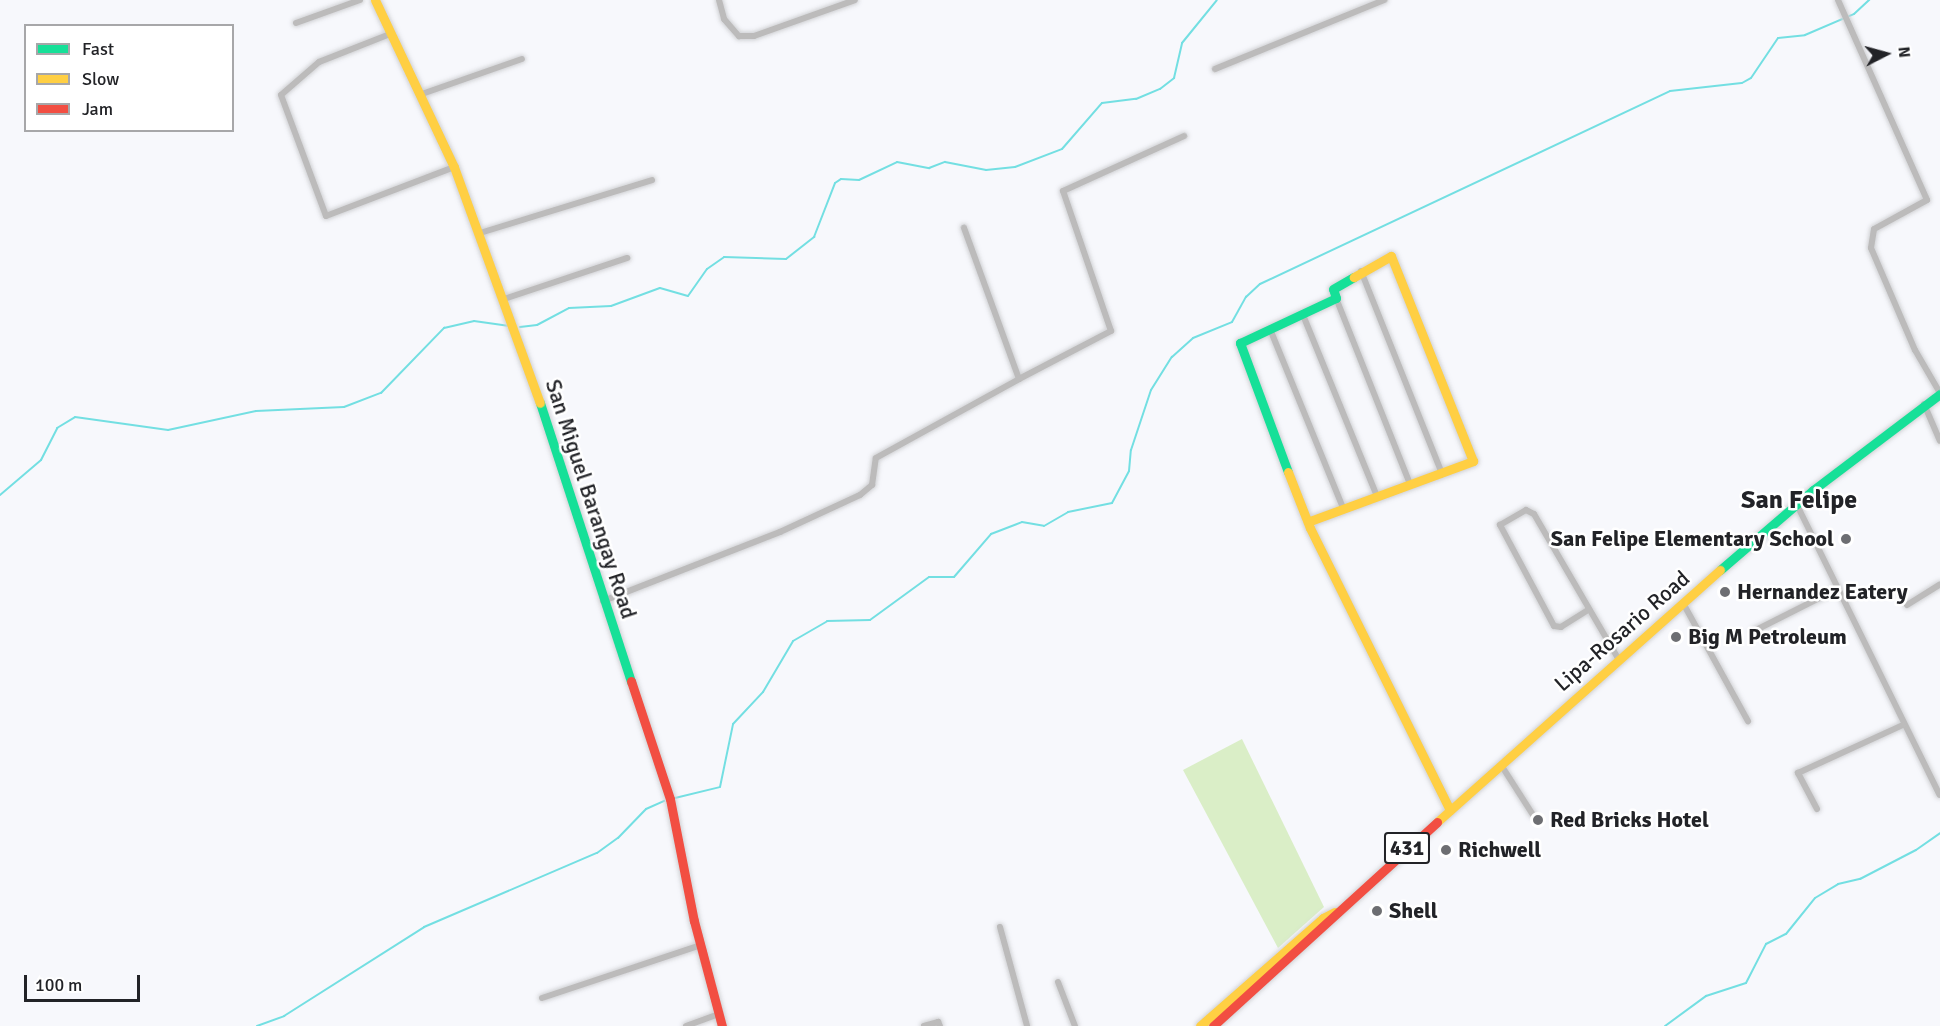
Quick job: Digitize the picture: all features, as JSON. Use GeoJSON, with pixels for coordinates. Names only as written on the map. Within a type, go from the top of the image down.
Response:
{"type":"FeatureCollection","features":[{"type":"Feature","properties":{"kind":"street"},"geometry":{"type":"LineString","coordinates":[[296,23],[360,0]]}},
{"type":"Feature","properties":{"kind":"street","name":"San Miguel Barangay Road"},"geometry":{"type":"LineString","coordinates":[[376,0],[454,167],[504,299],[602,601],[670,799],[701,945],[722,1026]]}},
{"type":"Feature","properties":{"kind":"street"},"geometry":{"type":"LineString","coordinates":[[719,0],[724,19],[739,36],[754,36],[855,0]]}},
{"type":"Feature","properties":{"kind":"street"},"geometry":{"type":"LineString","coordinates":[[1215,69],[1384,0]]}},
{"type":"Feature","properties":{"kind":"street"},"geometry":{"type":"LineString","coordinates":[[1838,0],[1927,200],[1874,229],[1871,248],[1915,350],[1940,394]]}},
{"type":"Feature","properties":{"kind":"street"},"geometry":{"type":"LineString","coordinates":[[390,34],[319,62],[281,94],[326,216],[454,167]]}},
{"type":"Feature","properties":{"kind":"street"},"geometry":{"type":"LineString","coordinates":[[419,95],[522,59]]}},
{"type":"Feature","properties":{"kind":"street"},"geometry":{"type":"LineString","coordinates":[[602,601],[780,532],[860,495],[872,485],[876,458],[1111,331],[1063,191],[1184,136]]}},
{"type":"Feature","properties":{"kind":"street"},"geometry":{"type":"LineString","coordinates":[[480,233],[652,180]]}},
{"type":"Feature","properties":{"kind":"street"},"geometry":{"type":"LineString","coordinates":[[964,228],[1019,379]]}},
{"type":"Feature","properties":{"kind":"street"},"geometry":{"type":"LineString","coordinates":[[1310,521],[1473,461],[1473,454],[1394,261],[1386,256],[1333,289],[1410,484]]}},
{"type":"Feature","properties":{"kind":"street"},"geometry":{"type":"LineString","coordinates":[[504,299],[627,258]]}},
{"type":"Feature","properties":{"kind":"street"},"geometry":{"type":"LineString","coordinates":[[1361,271],[1442,474]]}},
{"type":"Feature","properties":{"kind":"street"},"geometry":{"type":"LineString","coordinates":[[1336,298],[1240,343],[1239,348],[1310,521],[1367,649],[1450,810]]}},
{"type":"Feature","properties":{"kind":"street"},"geometry":{"type":"LineString","coordinates":[[1303,315],[1377,496]]}},
{"type":"Feature","properties":{"kind":"street"},"geometry":{"type":"LineString","coordinates":[[1270,329],[1343,508]]}},
{"type":"Feature","properties":{"kind":"street","name":"Lipa-Rosario Road"},"geometry":{"type":"LineString","coordinates":[[1213,1026],[1450,810],[1683,603],[1797,505],[1940,394]]}},
{"type":"Feature","properties":{"kind":"street"},"geometry":{"type":"LineString","coordinates":[[1924,405],[1940,441]]}},
{"type":"Feature","properties":{"kind":"street"},"geometry":{"type":"LineString","coordinates":[[1797,505],[1903,725],[1940,795]]}},
{"type":"Feature","properties":{"kind":"street"},"geometry":{"type":"LineString","coordinates":[[1588,610],[1561,627],[1554,626],[1500,525],[1526,510],[1534,514],[1618,660]]}},
{"type":"Feature","properties":{"kind":"street"},"geometry":{"type":"LineString","coordinates":[[1908,605],[1940,584]]}},
{"type":"Feature","properties":{"kind":"street"},"geometry":{"type":"LineString","coordinates":[[1754,631],[1837,589]]}},
{"type":"Feature","properties":{"kind":"street"},"geometry":{"type":"LineString","coordinates":[[1683,603],[1748,721]]}},
{"type":"Feature","properties":{"kind":"street"},"geometry":{"type":"LineString","coordinates":[[1817,809],[1798,773],[1903,725]]}},
{"type":"Feature","properties":{"kind":"street"},"geometry":{"type":"LineString","coordinates":[[1501,765],[1533,815]]}},
{"type":"Feature","properties":{"kind":"street","name":"Lipa-Rosario Road"},"geometry":{"type":"LineString","coordinates":[[1200,1026],[1323,918],[1340,909]]}},
{"type":"Feature","properties":{"kind":"street"},"geometry":{"type":"LineString","coordinates":[[1000,927],[1027,1026]]}},
{"type":"Feature","properties":{"kind":"street"},"geometry":{"type":"LineString","coordinates":[[542,998],[701,945]]}},
{"type":"Feature","properties":{"kind":"street"},"geometry":{"type":"LineString","coordinates":[[1058,982],[1075,1026]]}},
{"type":"Feature","properties":{"kind":"street"},"geometry":{"type":"LineString","coordinates":[[686,1026],[719,1014]]}},
{"type":"Feature","properties":{"kind":"street"},"geometry":{"type":"LineString","coordinates":[[924,1026],[938,1022],[940,1026]]}},
{"type":"Feature","properties":{"kind":"green space"},"geometry":{"type":"Polygon","coordinates":[[[1242,739],[1324,907],[1278,948],[1183,770],[1242,739]]]}},
{"type":"Feature","properties":{"kind":"waterway"},"geometry":{"type":"LineString","coordinates":[[520,327],[537,325],[569,308],[611,306],[660,288],[688,296],[707,269],[724,257],[786,259],[814,237],[835,183],[841,179],[859,180],[897,162],[929,168],[945,162],[986,170],[1015,167],[1062,149],[1102,103],[1136,99],[1160,89],[1174,78],[1182,43],[1217,0]]}},
{"type":"Feature","properties":{"kind":"waterway"},"geometry":{"type":"LineString","coordinates":[[675,798],[720,787],[733,724],[763,692],[793,641],[827,621],[870,620],[929,577],[954,577],[991,534],[1022,522],[1044,526],[1068,512],[1112,503],[1129,471],[1131,450],[1151,390],[1172,357],[1193,338],[1232,322],[1246,297],[1260,284],[1670,91],[1742,83],[1751,78],[1778,38],[1805,35],[1854,14],[1869,0]]}},
{"type":"Feature","properties":{"kind":"waterway"},"geometry":{"type":"LineString","coordinates":[[0,495],[41,460],[57,428],[75,417],[168,430],[256,411],[344,407],[381,393],[444,328],[474,321],[508,326]]}},
{"type":"Feature","properties":{"kind":"waterway"},"geometry":{"type":"LineString","coordinates":[[257,1026],[284,1016],[424,927],[597,853],[618,838],[646,809],[664,801]]}},
{"type":"Feature","properties":{"kind":"waterway"},"geometry":{"type":"LineString","coordinates":[[1665,1026],[1706,996],[1746,983],[1766,944],[1786,934],[1815,898],[1838,884],[1860,879],[1916,850],[1940,833]]}},
{"type":"Feature","properties":{"kind":"traffic: fast"},"geometry":{"type":"LineString","coordinates":[[1288,472],[1240,343],[1336,298],[1333,289],[1354,277]]}},
{"type":"Feature","properties":{"kind":"traffic: fast"},"geometry":{"type":"LineString","coordinates":[[1720,570],[1813,490],[1940,394]]}},
{"type":"Feature","properties":{"kind":"traffic: fast"},"geometry":{"type":"LineString","coordinates":[[540,403],[631,681]]}},
{"type":"Feature","properties":{"kind":"traffic: slow"},"geometry":{"type":"LineString","coordinates":[[375,0],[454,167],[540,403]]}},
{"type":"Feature","properties":{"kind":"traffic: slow"},"geometry":{"type":"LineString","coordinates":[[1310,521],[1473,461],[1391,256],[1354,277]]}},
{"type":"Feature","properties":{"kind":"traffic: slow"},"geometry":{"type":"LineString","coordinates":[[1288,472],[1310,528],[1450,810]]}},
{"type":"Feature","properties":{"kind":"traffic: slow"},"geometry":{"type":"LineString","coordinates":[[1437,822],[1720,570]]}},
{"type":"Feature","properties":{"kind":"traffic: slow"},"geometry":{"type":"LineString","coordinates":[[1200,1026],[1323,918],[1335,912]]}},
{"type":"Feature","properties":{"kind":"traffic: jam"},"geometry":{"type":"LineString","coordinates":[[631,681],[670,799],[694,921],[722,1026]]}},
{"type":"Feature","properties":{"kind":"traffic: jam"},"geometry":{"type":"LineString","coordinates":[[1213,1026],[1437,822]]}},
{"type":"Feature","properties":{"kind":"place","name":"San Felipe Elementary School"},"geometry":{"type":"Point","coordinates":[1846,539]}},
{"type":"Feature","properties":{"kind":"place","name":"Hernandez Eatery"},"geometry":{"type":"Point","coordinates":[1725,592]}},
{"type":"Feature","properties":{"kind":"place","name":"Big M Petroleum"},"geometry":{"type":"Point","coordinates":[1676,637]}},
{"type":"Feature","properties":{"kind":"place","name":"Red Bricks Hotel"},"geometry":{"type":"Point","coordinates":[1538,820]}},
{"type":"Feature","properties":{"kind":"place","name":"Richwell"},"geometry":{"type":"Point","coordinates":[1446,850]}},
{"type":"Feature","properties":{"kind":"place","name":"Shell"},"geometry":{"type":"Point","coordinates":[1377,911]}},
{"type":"Feature","properties":{"kind":"district","name":"San Felipe"},"geometry":{"type":"Point","coordinates":[1799,501]}}]}
